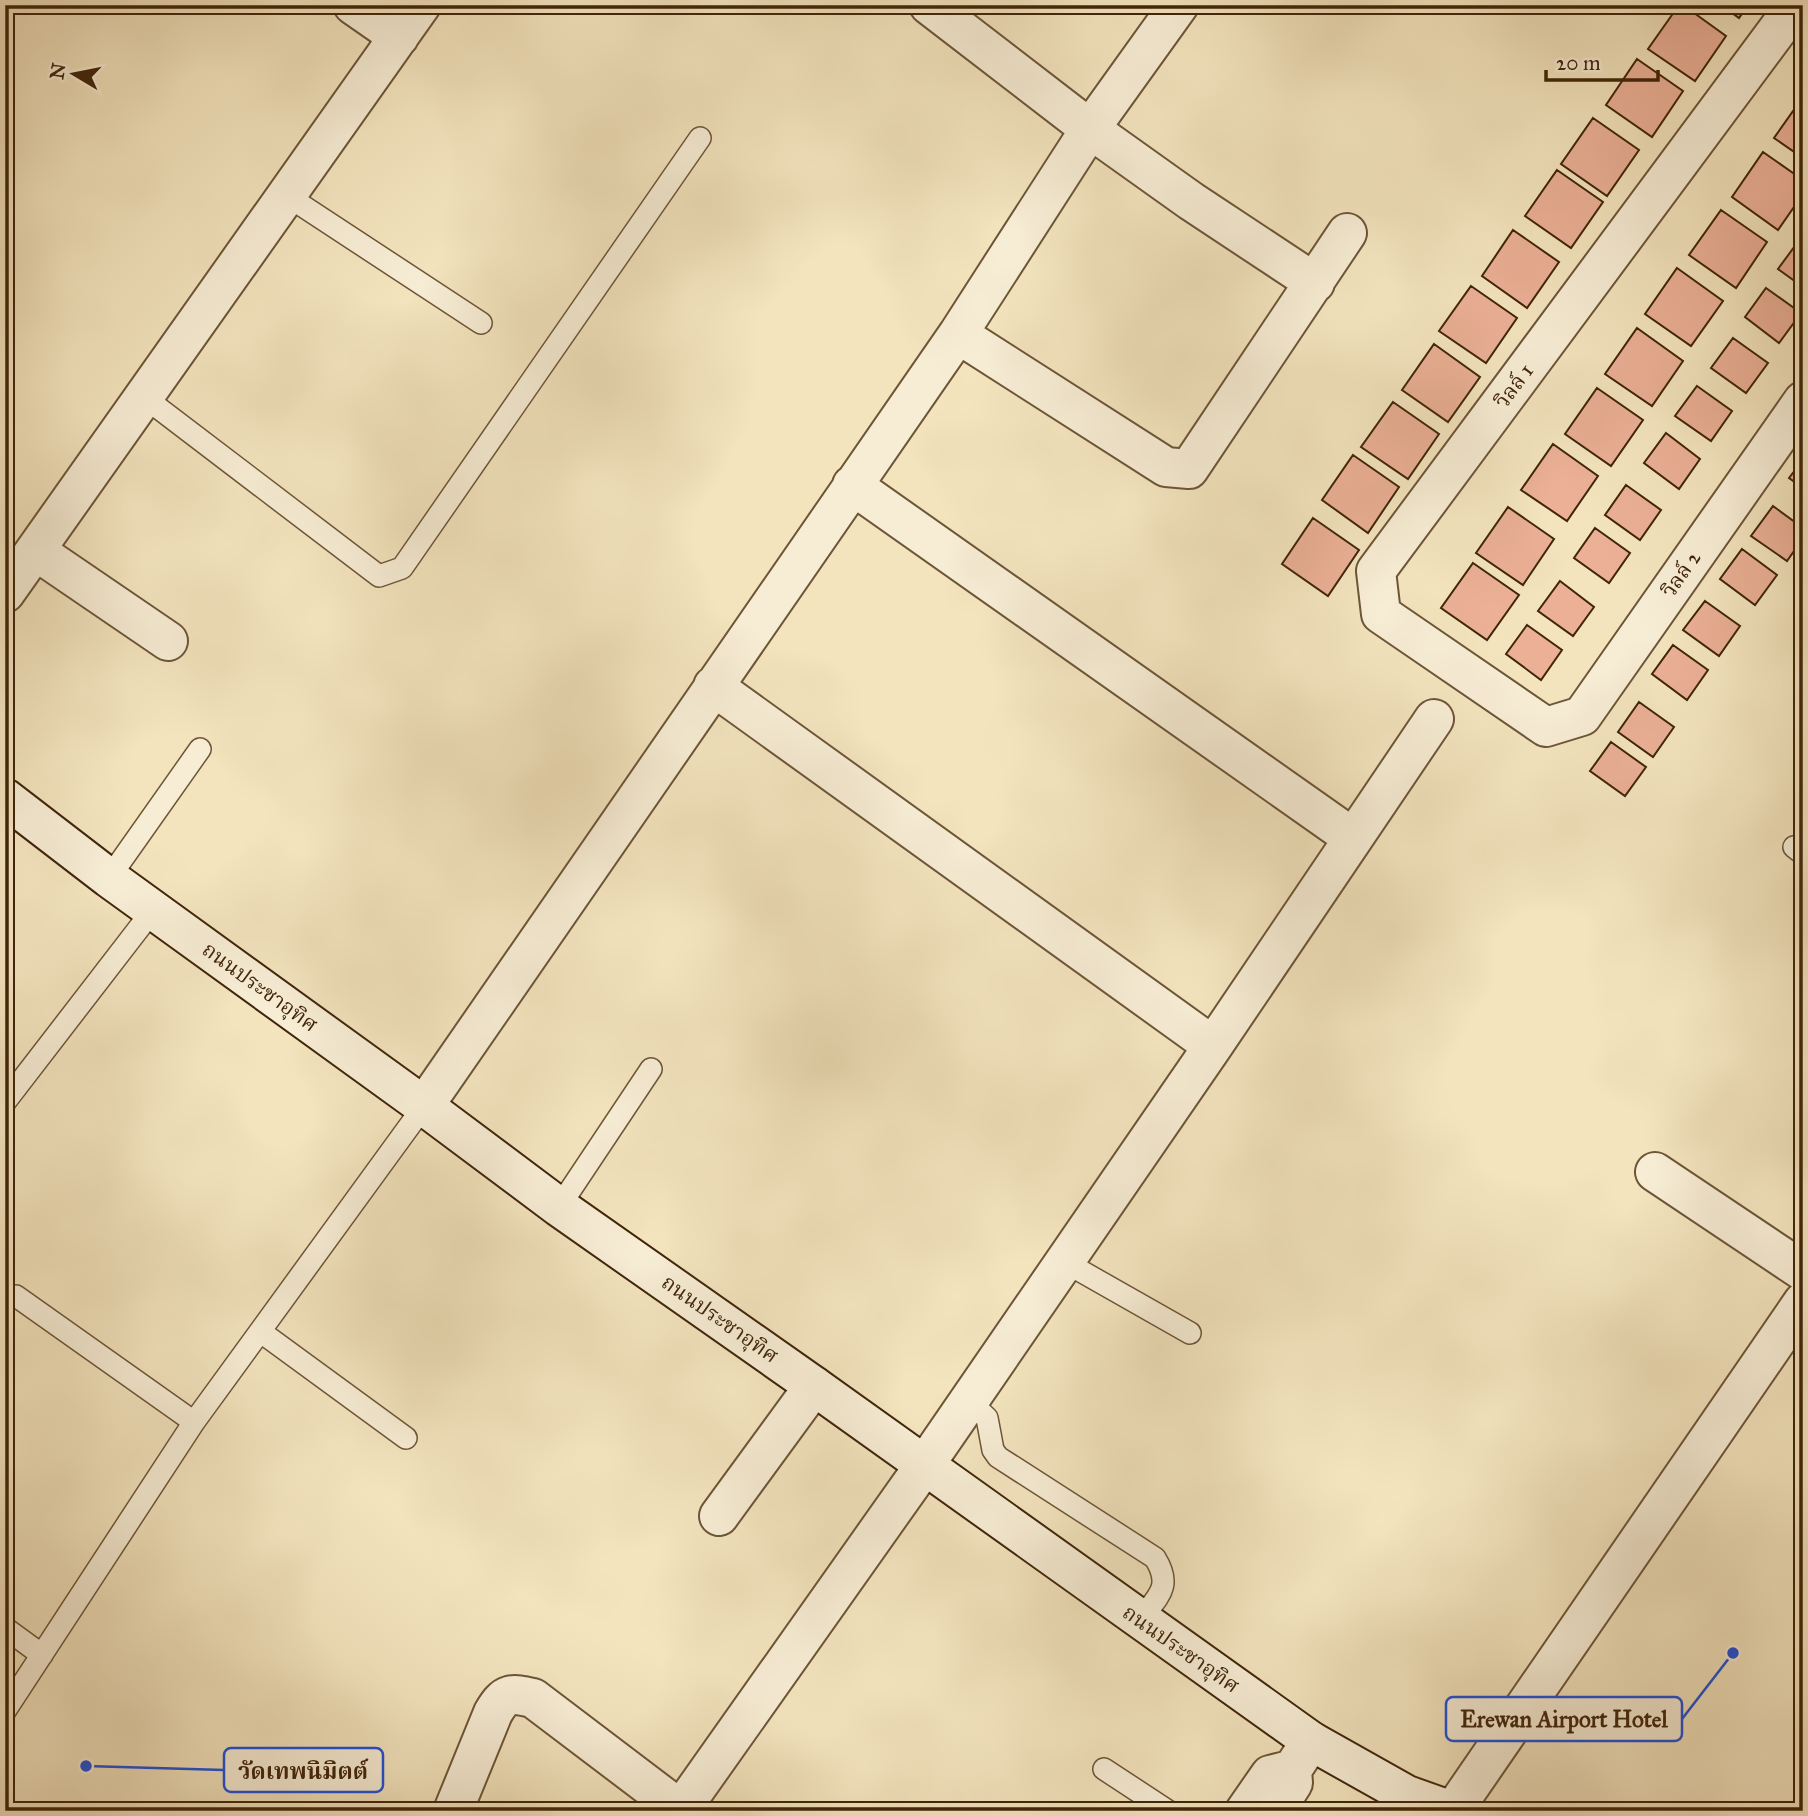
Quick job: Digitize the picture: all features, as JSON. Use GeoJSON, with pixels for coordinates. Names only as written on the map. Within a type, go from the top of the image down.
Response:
{"type":"FeatureCollection","features":[{"type":"Feature","properties":{"kind":"street"},"geometry":{"type":"LineString","coordinates":[[353,5],[399,37]]}},
{"type":"Feature","properties":{"kind":"street"},"geometry":{"type":"LineString","coordinates":[[5,593],[421,5]]}},
{"type":"Feature","properties":{"kind":"street"},"geometry":{"type":"LineString","coordinates":[[929,5],[1090,129],[1191,201],[1315,283]]}},
{"type":"Feature","properties":{"kind":"street"},"geometry":{"type":"LineString","coordinates":[[424,1106],[958,334],[1090,129],[1179,5]]}},
{"type":"Feature","properties":{"kind":"street","name":"วิลล์ 1"},"geometry":{"type":"LineString","coordinates":[[1546,727],[1381,614],[1376,571],[1796,5]]}},
{"type":"Feature","properties":{"kind":"street"},"geometry":{"type":"LineString","coordinates":[[958,334],[1166,467],[1189,469],[1347,233]]}},
{"type":"Feature","properties":{"kind":"street","name":"วิลล์ 2"},"geometry":{"type":"LineString","coordinates":[[1546,727],[1582,716],[1803,401]]}},
{"type":"Feature","properties":{"kind":"street"},"geometry":{"type":"LineString","coordinates":[[852,485],[1353,838]]}},
{"type":"Feature","properties":{"kind":"street"},"geometry":{"type":"LineString","coordinates":[[36,551],[168,641]]}},
{"type":"Feature","properties":{"kind":"street"},"geometry":{"type":"LineString","coordinates":[[713,685],[1213,1046]]}},
{"type":"Feature","properties":{"kind":"street"},"geometry":{"type":"LineString","coordinates":[[453,1811],[493,1713],[502,1699],[514,1693],[533,1698],[681,1810],[1065,1262],[1434,719]]}},
{"type":"Feature","properties":{"kind":"street","name":"ถนนประชาอุทิศ"},"geometry":{"type":"LineString","coordinates":[[5,798],[109,878],[559,1207],[1140,1620],[1301,1755],[1453,1811]]}},
{"type":"Feature","properties":{"kind":"street"},"geometry":{"type":"LineString","coordinates":[[1655,1172],[1803,1271]]}},
{"type":"Feature","properties":{"kind":"street"},"geometry":{"type":"LineString","coordinates":[[1453,1811],[1803,1302]]}},
{"type":"Feature","properties":{"kind":"street"},"geometry":{"type":"LineString","coordinates":[[719,1516],[814,1386]]}},
{"type":"Feature","properties":{"kind":"street"},"geometry":{"type":"LineString","coordinates":[[1245,1811],[1270,1775],[1301,1755]]}},
{"type":"Feature","properties":{"kind":"street"},"geometry":{"type":"LineString","coordinates":[[1275,1811],[1293,1783],[1301,1755]]}},
{"type":"Feature","properties":{"kind":"lane"},"geometry":{"type":"LineString","coordinates":[[144,397],[379,576],[402,568],[701,138]]}},
{"type":"Feature","properties":{"kind":"lane"},"geometry":{"type":"LineString","coordinates":[[286,195],[481,323]]}},
{"type":"Feature","properties":{"kind":"lane"},"geometry":{"type":"LineString","coordinates":[[109,878],[200,750]]}},
{"type":"Feature","properties":{"kind":"lane"},"geometry":{"type":"LineString","coordinates":[[5,1102],[153,910]]}},
{"type":"Feature","properties":{"kind":"lane"},"geometry":{"type":"LineString","coordinates":[[559,1207],[650,1069]]}},
{"type":"Feature","properties":{"kind":"lane"},"geometry":{"type":"LineString","coordinates":[[5,1711],[194,1422],[424,1106]]}},
{"type":"Feature","properties":{"kind":"lane"},"geometry":{"type":"LineString","coordinates":[[1065,1262],[1190,1333]]}},
{"type":"Feature","properties":{"kind":"lane"},"geometry":{"type":"LineString","coordinates":[[16,1296],[194,1422]]}},
{"type":"Feature","properties":{"kind":"lane"},"geometry":{"type":"LineString","coordinates":[[261,1332],[406,1438]]}},
{"type":"Feature","properties":{"kind":"lane"},"geometry":{"type":"LineString","coordinates":[[969,1401],[988,1418],[993,1450],[998,1457],[1155,1558],[1164,1572],[1164,1587],[1140,1620]]}},
{"type":"Feature","properties":{"kind":"lane"},"geometry":{"type":"LineString","coordinates":[[5,1628],[42,1655]]}},
{"type":"Feature","properties":{"kind":"lane"},"geometry":{"type":"LineString","coordinates":[[1104,1769],[1168,1811]]}},
{"type":"Feature","properties":{"kind":"building"},"geometry":{"type":"Polygon","coordinates":[[[1679,5],[1683,5],[1726,36],[1695,81],[1648,49],[1679,5]]]}},
{"type":"Feature","properties":{"kind":"building"},"geometry":{"type":"Polygon","coordinates":[[[1721,5],[1748,5],[1739,18],[1721,5]]]}},
{"type":"Feature","properties":{"kind":"building"},"geometry":{"type":"Polygon","coordinates":[[[1637,59],[1683,91],[1652,137],[1606,105],[1637,59]]]}},
{"type":"Feature","properties":{"kind":"building"},"geometry":{"type":"Polygon","coordinates":[[[1803,97],[1803,158],[1774,138],[1803,97]]]}},
{"type":"Feature","properties":{"kind":"building"},"geometry":{"type":"Polygon","coordinates":[[[1593,118],[1639,150],[1607,196],[1561,164],[1593,118]]]}},
{"type":"Feature","properties":{"kind":"building"},"geometry":{"type":"Polygon","coordinates":[[[1763,152],[1803,180],[1803,194],[1778,230],[1732,197],[1763,152]]]}},
{"type":"Feature","properties":{"kind":"building"},"geometry":{"type":"Polygon","coordinates":[[[1557,170],[1603,202],[1571,248],[1525,216],[1557,170]]]}},
{"type":"Feature","properties":{"kind":"building"},"geometry":{"type":"Polygon","coordinates":[[[1721,210],[1767,242],[1736,288],[1689,255],[1721,210]]]}},
{"type":"Feature","properties":{"kind":"building"},"geometry":{"type":"Polygon","coordinates":[[[1513,230],[1559,262],[1527,308],[1482,276],[1513,230]]]}},
{"type":"Feature","properties":{"kind":"building"},"geometry":{"type":"Polygon","coordinates":[[[1800,239],[1803,242],[1803,287],[1778,269],[1800,239]]]}},
{"type":"Feature","properties":{"kind":"building"},"geometry":{"type":"Polygon","coordinates":[[[1677,268],[1723,301],[1691,346],[1645,314],[1677,268]]]}},
{"type":"Feature","properties":{"kind":"building"},"geometry":{"type":"Polygon","coordinates":[[[1471,286],[1517,318],[1486,363],[1439,331],[1471,286]]]}},
{"type":"Feature","properties":{"kind":"building"},"geometry":{"type":"Polygon","coordinates":[[[1766,288],[1801,313],[1779,343],[1745,317],[1766,288]]]}},
{"type":"Feature","properties":{"kind":"building"},"geometry":{"type":"Polygon","coordinates":[[[1637,328],[1683,361],[1652,406],[1605,374],[1637,328]]]}},
{"type":"Feature","properties":{"kind":"building"},"geometry":{"type":"Polygon","coordinates":[[[1733,338],[1768,363],[1746,393],[1711,368],[1733,338]]]}},
{"type":"Feature","properties":{"kind":"building"},"geometry":{"type":"Polygon","coordinates":[[[1434,344],[1480,377],[1448,422],[1402,390],[1434,344]]]}},
{"type":"Feature","properties":{"kind":"building"},"geometry":{"type":"Polygon","coordinates":[[[1697,386],[1732,411],[1711,441],[1675,416],[1697,386]]]}},
{"type":"Feature","properties":{"kind":"building"},"geometry":{"type":"Polygon","coordinates":[[[1597,388],[1643,420],[1611,466],[1565,434],[1597,388]]]}},
{"type":"Feature","properties":{"kind":"building"},"geometry":{"type":"Polygon","coordinates":[[[1393,402],[1439,434],[1408,479],[1361,447],[1393,402]]]}},
{"type":"Feature","properties":{"kind":"building"},"geometry":{"type":"Polygon","coordinates":[[[1666,433],[1700,459],[1679,489],[1644,463],[1666,433]]]}},
{"type":"Feature","properties":{"kind":"building"},"geometry":{"type":"Polygon","coordinates":[[[1553,444],[1598,476],[1567,521],[1521,490],[1553,444]]]}},
{"type":"Feature","properties":{"kind":"building"},"geometry":{"type":"Polygon","coordinates":[[[1353,455],[1399,487],[1368,533],[1322,500],[1353,455]]]}},
{"type":"Feature","properties":{"kind":"building"},"geometry":{"type":"Polygon","coordinates":[[[1803,460],[1803,488],[1789,478],[1803,460]]]}},
{"type":"Feature","properties":{"kind":"building"},"geometry":{"type":"Polygon","coordinates":[[[1626,485],[1661,510],[1640,540],[1605,515],[1626,485]]]}},
{"type":"Feature","properties":{"kind":"building"},"geometry":{"type":"Polygon","coordinates":[[[1773,506],[1803,528],[1803,538],[1787,561],[1751,536],[1773,506]]]}},
{"type":"Feature","properties":{"kind":"building"},"geometry":{"type":"Polygon","coordinates":[[[1508,507],[1554,539],[1523,585],[1476,553],[1508,507]]]}},
{"type":"Feature","properties":{"kind":"building"},"geometry":{"type":"Polygon","coordinates":[[[1313,518],[1359,550],[1328,596],[1282,564],[1313,518]]]}},
{"type":"Feature","properties":{"kind":"building"},"geometry":{"type":"Polygon","coordinates":[[[1595,528],[1630,553],[1609,583],[1574,558],[1595,528]]]}},
{"type":"Feature","properties":{"kind":"building"},"geometry":{"type":"Polygon","coordinates":[[[1742,549],[1777,575],[1755,605],[1720,579],[1742,549]]]}},
{"type":"Feature","properties":{"kind":"building"},"geometry":{"type":"Polygon","coordinates":[[[1473,563],[1519,595],[1487,640],[1441,608],[1473,563]]]}},
{"type":"Feature","properties":{"kind":"building"},"geometry":{"type":"Polygon","coordinates":[[[1560,581],[1594,607],[1573,636],[1538,611],[1560,581]]]}},
{"type":"Feature","properties":{"kind":"building"},"geometry":{"type":"Polygon","coordinates":[[[1705,601],[1740,626],[1719,656],[1683,630],[1705,601]]]}},
{"type":"Feature","properties":{"kind":"building"},"geometry":{"type":"Polygon","coordinates":[[[1527,625],[1562,650],[1541,680],[1506,654],[1527,625]]]}},
{"type":"Feature","properties":{"kind":"building"},"geometry":{"type":"Polygon","coordinates":[[[1673,645],[1708,670],[1687,700],[1652,674],[1673,645]]]}},
{"type":"Feature","properties":{"kind":"building"},"geometry":{"type":"Polygon","coordinates":[[[1639,702],[1674,727],[1653,757],[1618,732],[1639,702]]]}},
{"type":"Feature","properties":{"kind":"building"},"geometry":{"type":"Polygon","coordinates":[[[1611,742],[1646,767],[1625,796],[1590,771],[1611,742]]]}},
{"type":"Feature","properties":{"kind":"place","name":"Erewan Airport Hotel"},"geometry":{"type":"Point","coordinates":[1733,1653]}},
{"type":"Feature","properties":{"kind":"place","name":"วัดเทพนิมิตต์"},"geometry":{"type":"Point","coordinates":[86,1766]}}]}
